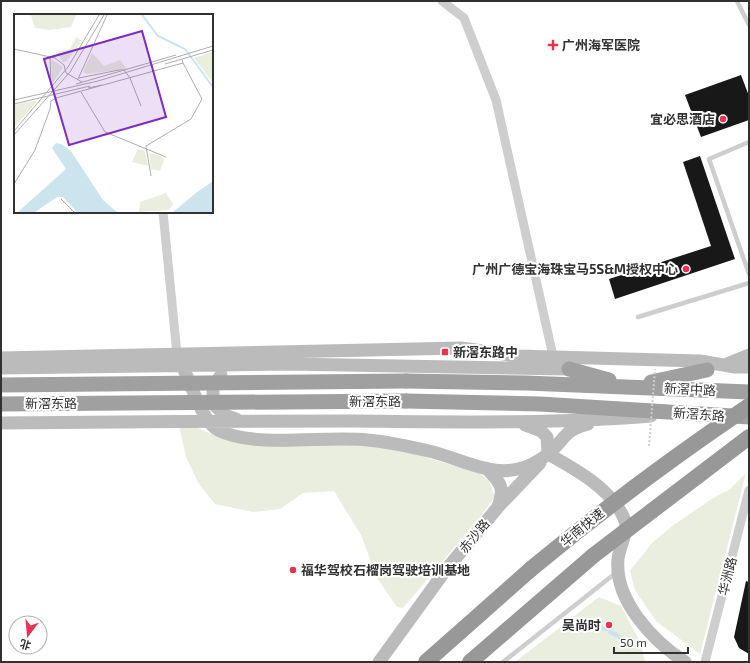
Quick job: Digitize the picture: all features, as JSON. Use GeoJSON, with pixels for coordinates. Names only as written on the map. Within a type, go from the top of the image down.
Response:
{"type":"FeatureCollection","features":[{"type":"Feature","properties":{"kind":"highway"},"geometry":{"type":"LineString","coordinates":[[569,369],[632,386],[707,370]]}},
{"type":"Feature","properties":{"kind":"highway","name":"新滘东路"},"geometry":{"type":"LineString","coordinates":[[1,385],[406,381],[632,386]]}},
{"type":"Feature","properties":{"kind":"highway","name":"新滘中路"},"geometry":{"type":"LineString","coordinates":[[632,386],[749,392]]}},
{"type":"Feature","properties":{"kind":"highway","name":"新滘东路"},"geometry":{"type":"LineString","coordinates":[[1,404],[406,401],[540,404],[749,418]]}},
{"type":"Feature","properties":{"kind":"highway","name":"华南快速"},"geometry":{"type":"LineString","coordinates":[[426,662],[531,569],[594,518],[669,460],[749,406]]}},
{"type":"Feature","properties":{"kind":"highway"},"geometry":{"type":"LineString","coordinates":[[470,662],[594,555],[749,437]]}},
{"type":"Feature","properties":{"kind":"main road"},"geometry":{"type":"LineString","coordinates":[[1,358],[461,348],[506,355],[700,361],[735,368],[749,367]]}},
{"type":"Feature","properties":{"kind":"main road"},"geometry":{"type":"LineString","coordinates":[[177,354],[208,421],[217,430],[238,437],[260,440],[326,438],[367,440],[434,452],[486,468],[507,470],[518,469],[548,454]]}},
{"type":"Feature","properties":{"kind":"main road"},"geometry":{"type":"LineString","coordinates":[[707,370],[725,365],[749,355]]}},
{"type":"Feature","properties":{"kind":"main road"},"geometry":{"type":"LineString","coordinates":[[1,368],[360,364],[569,369]]}},
{"type":"Feature","properties":{"kind":"main road"},"geometry":{"type":"LineString","coordinates":[[233,365],[221,375],[213,386],[213,404],[225,415],[247,421]]}},
{"type":"Feature","properties":{"kind":"main road"},"geometry":{"type":"LineString","coordinates":[[155,366],[176,376],[181,382],[186,395],[185,402],[180,410],[164,421]]}},
{"type":"Feature","properties":{"kind":"main road"},"geometry":{"type":"LineString","coordinates":[[1,423],[164,421],[512,422],[599,420],[689,413]]}},
{"type":"Feature","properties":{"kind":"main road","name":"赤沙路"},"geometry":{"type":"LineString","coordinates":[[378,662],[445,571],[498,507],[566,433],[579,426],[599,420]]}},
{"type":"Feature","properties":{"kind":"main road"},"geometry":{"type":"LineString","coordinates":[[512,422],[541,430],[547,437],[548,454]]}},
{"type":"Feature","properties":{"kind":"main road"},"geometry":{"type":"LineString","coordinates":[[548,454],[568,465],[600,487],[624,518],[626,523],[626,532],[619,550],[618,571],[620,583],[629,602],[645,626],[669,651],[685,662]]}},
{"type":"Feature","properties":{"kind":"main road"},"geometry":{"type":"LineString","coordinates":[[486,468],[498,480],[501,487],[502,495],[498,507]]}},
{"type":"Feature","properties":{"kind":"street"},"geometry":{"type":"LineString","coordinates":[[442,1],[464,18],[496,100],[553,356]]}},
{"type":"Feature","properties":{"kind":"street"},"geometry":{"type":"LineString","coordinates":[[163,213],[177,354]]}},
{"type":"Feature","properties":{"kind":"street","name":"华洲路"},"geometry":{"type":"LineString","coordinates":[[705,662],[749,490]]}},
{"type":"Feature","properties":{"kind":"lane"},"geometry":{"type":"LineString","coordinates":[[737,1],[749,25]]}},
{"type":"Feature","properties":{"kind":"lane"},"geometry":{"type":"LineString","coordinates":[[749,142],[709,159],[749,274]]}},
{"type":"Feature","properties":{"kind":"lane"},"geometry":{"type":"LineString","coordinates":[[638,318],[749,283]]}},
{"type":"Feature","properties":{"kind":"lane"},"geometry":{"type":"LineString","coordinates":[[503,662],[618,571]]}},
{"type":"Feature","properties":{"kind":"path"},"geometry":{"type":"LineString","coordinates":[[650,446],[655,369]]}},
{"type":"Feature","properties":{"kind":"shaded area"},"geometry":{"type":"Polygon","coordinates":[[[179,425],[191,425],[216,436],[332,442],[401,450],[479,473],[489,481],[495,497],[481,516],[403,608],[397,607],[377,578],[361,535],[334,491],[303,493],[280,509],[253,512],[215,504],[199,484],[186,457],[179,425]]]}},
{"type":"Feature","properties":{"kind":"shaded area"},"geometry":{"type":"Polygon","coordinates":[[[746,473],[700,654],[656,621],[635,590],[630,571],[652,543],[671,527],[710,500],[730,489],[746,473]]]}},
{"type":"Feature","properties":{"kind":"shaded area"},"geometry":{"type":"Polygon","coordinates":[[[599,597],[621,606],[641,644],[645,662],[515,662],[599,597]]]}},
{"type":"Feature","properties":{"kind":"water"},"geometry":{"type":"Polygon","coordinates":[[[576,621],[604,626],[617,633],[626,642],[609,634],[608,632],[579,624],[573,625],[563,636],[565,630],[576,621]]]}},
{"type":"Feature","properties":{"kind":"building"},"geometry":{"type":"Polygon","coordinates":[[[741,75],[749,96],[749,120],[701,137],[685,95],[741,75]]]}},
{"type":"Feature","properties":{"kind":"building"},"geometry":{"type":"Polygon","coordinates":[[[700,156],[735,259],[615,299],[609,279],[711,246],[683,162],[700,156]]]}},
{"type":"Feature","properties":{"kind":"building"},"geometry":{"type":"Polygon","coordinates":[[[746,581],[749,582],[749,654],[739,648],[734,637],[746,581]]]}},
{"type":"Feature","properties":{"kind":"place","name":"广州海军医院"},"geometry":{"type":"Point","coordinates":[553,45]}},
{"type":"Feature","properties":{"kind":"place","name":"宜必思酒店"},"geometry":{"type":"Point","coordinates":[723,119]}},
{"type":"Feature","properties":{"kind":"place","name":"广州广德宝海珠宝马5S&M授权中心"},"geometry":{"type":"Point","coordinates":[686,269]}},
{"type":"Feature","properties":{"kind":"place","name":"新滘东路中"},"geometry":{"type":"Point","coordinates":[445,352]}},
{"type":"Feature","properties":{"kind":"place","name":"福华驾校石榴岗驾驶培训基地"},"geometry":{"type":"Point","coordinates":[293,570]}},
{"type":"Feature","properties":{"kind":"place","name":"吴尚时"},"geometry":{"type":"Point","coordinates":[609,625]}}]}
